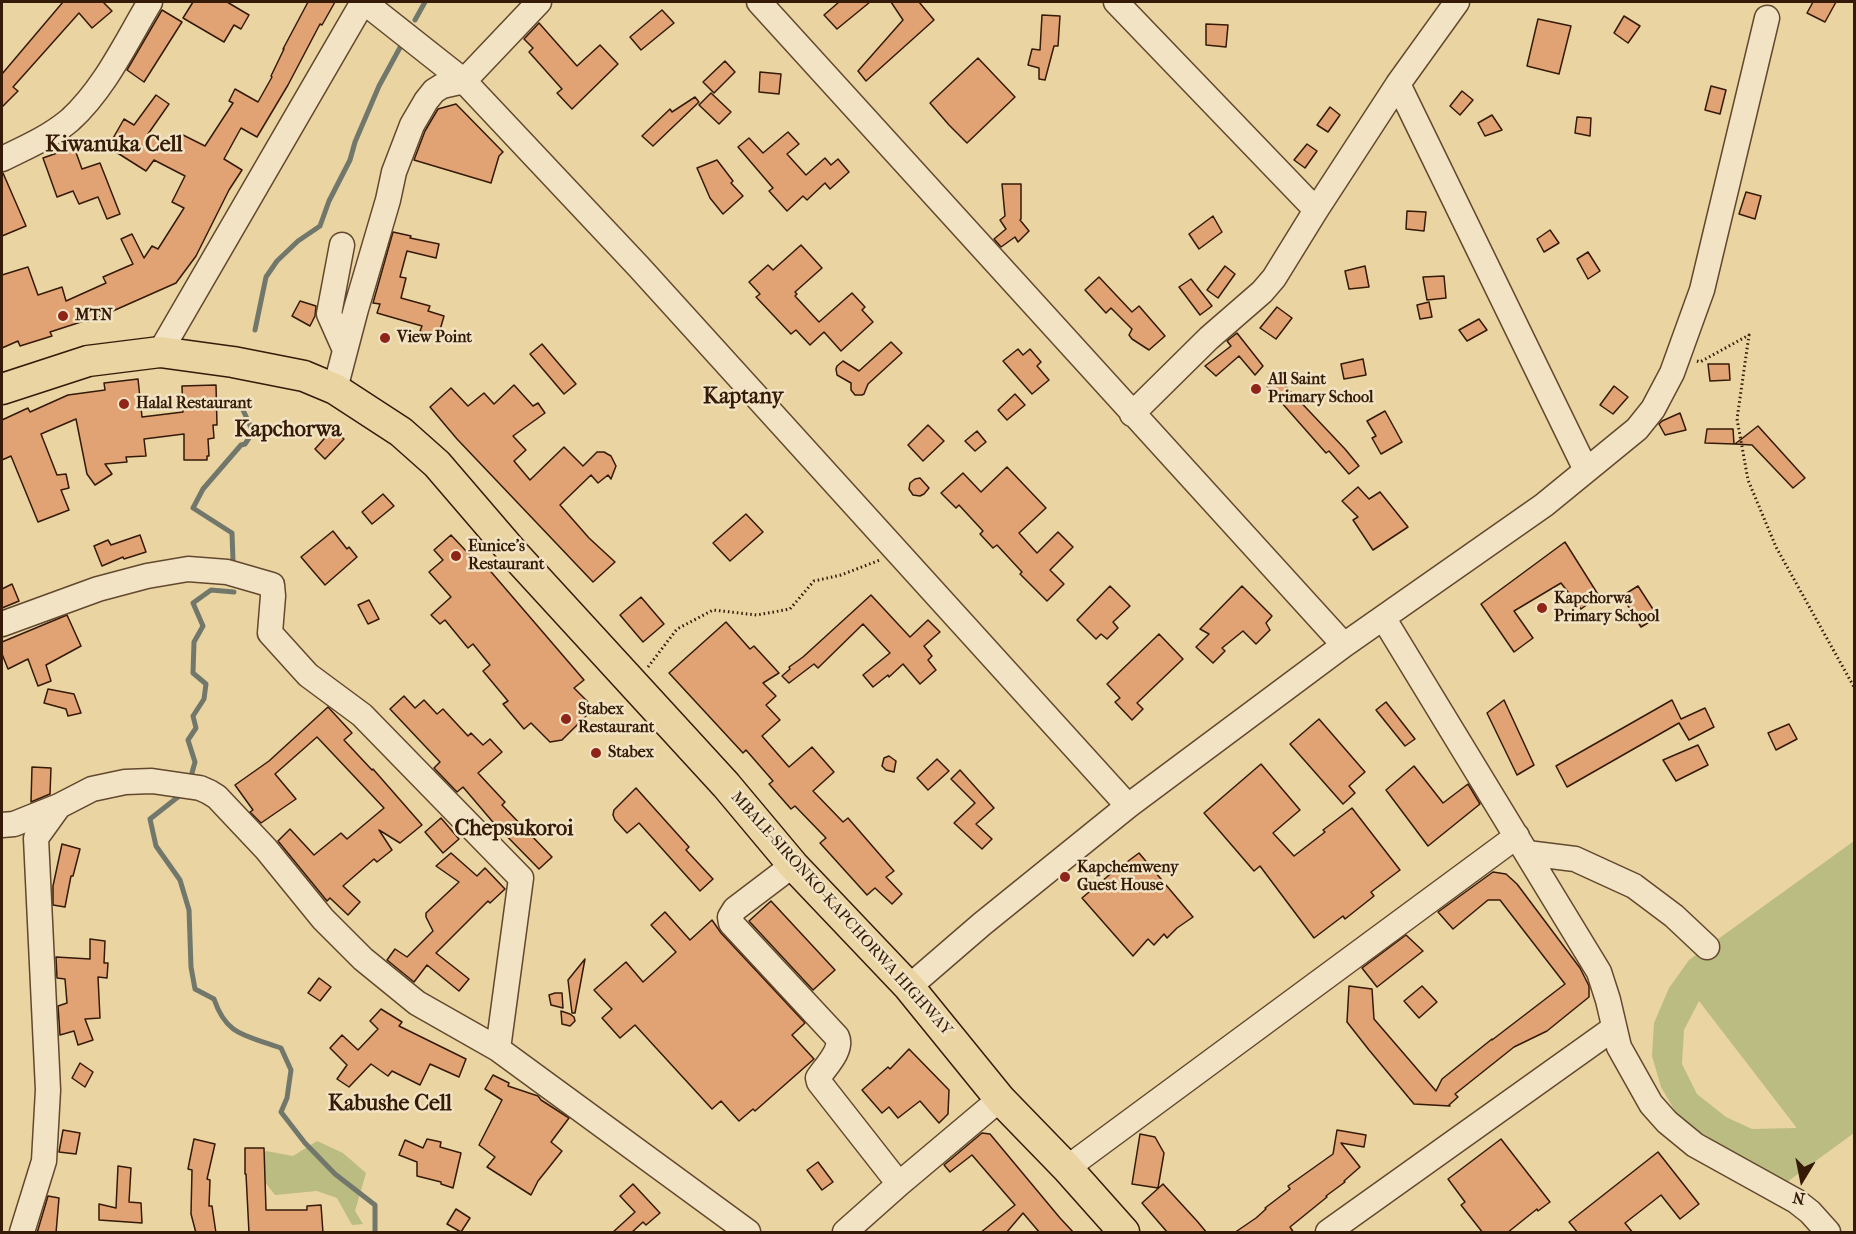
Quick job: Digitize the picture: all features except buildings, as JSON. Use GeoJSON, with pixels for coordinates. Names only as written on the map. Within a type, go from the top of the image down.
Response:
{"type":"FeatureCollection","features":[{"type":"Feature","properties":{"kind":"main road","name":"MBALE-SIRONKO-KAPCHORWA HIGHWAY"},"geometry":{"type":"LineString","coordinates":[[2,389],[88,361],[160,352],[233,362],[304,376],[335,389],[401,432],[427,454],[516,556],[726,785],[793,866],[909,987],[1000,1099],[1067,1168],[1124,1233]]}},
{"type":"Feature","properties":{"kind":"street"},"geometry":{"type":"LineString","coordinates":[[2,159],[41,140],[69,121],[97,91],[150,2]]}},
{"type":"Feature","properties":{"kind":"street"},"geometry":{"type":"LineString","coordinates":[[160,352],[363,2],[464,81],[639,267],[1128,806]]}},
{"type":"Feature","properties":{"kind":"street"},"geometry":{"type":"LineString","coordinates":[[335,389],[394,172],[411,125],[434,91],[442,86],[464,81],[538,2]]}},
{"type":"Feature","properties":{"kind":"street"},"geometry":{"type":"LineString","coordinates":[[759,2],[1344,645]]}},
{"type":"Feature","properties":{"kind":"street"},"geometry":{"type":"LineString","coordinates":[[1116,2],[1316,210]]}},
{"type":"Feature","properties":{"kind":"street"},"geometry":{"type":"LineString","coordinates":[[1132,414],[1209,338],[1262,292],[1274,278],[1398,84],[1457,2]]}},
{"type":"Feature","properties":{"kind":"street"},"geometry":{"type":"LineString","coordinates":[[909,987],[982,924],[1128,806],[1344,645],[1544,505],[1637,429],[1653,408],[1672,373],[1702,290],[1767,18]]}},
{"type":"Feature","properties":{"kind":"street"},"geometry":{"type":"LineString","coordinates":[[1398,84],[1586,470]]}},
{"type":"Feature","properties":{"kind":"street"},"geometry":{"type":"LineString","coordinates":[[342,245],[329,314],[345,350]]}},
{"type":"Feature","properties":{"kind":"street"},"geometry":{"type":"LineString","coordinates":[[2,624],[98,589],[147,576],[189,569],[227,572],[272,585],[270,633],[308,675],[362,715],[521,878],[498,1049]]}},
{"type":"Feature","properties":{"kind":"street"},"geometry":{"type":"LineString","coordinates":[[1384,619],[1599,972],[1619,1047],[1651,1104],[1667,1122],[1695,1145],[1796,1201],[1810,1212],[1828,1233]]}},
{"type":"Feature","properties":{"kind":"street"},"geometry":{"type":"LineString","coordinates":[[8,824],[59,806],[92,789],[124,782],[152,781],[200,788],[217,797],[266,849],[323,919],[363,959],[417,1003],[498,1049],[748,1233]]}},
{"type":"Feature","properties":{"kind":"street"},"geometry":{"type":"LineString","coordinates":[[22,1233],[44,1161],[48,1090],[36,838],[59,806]]}},
{"type":"Feature","properties":{"kind":"street"},"geometry":{"type":"LineString","coordinates":[[8,824],[36,838]]}},
{"type":"Feature","properties":{"kind":"street"},"geometry":{"type":"LineString","coordinates":[[1522,845],[1575,859],[1634,886],[1674,916],[1707,947]]}},
{"type":"Feature","properties":{"kind":"street"},"geometry":{"type":"LineString","coordinates":[[1067,1168],[1522,845]]}},
{"type":"Feature","properties":{"kind":"street"},"geometry":{"type":"LineString","coordinates":[[793,866],[735,909],[730,917],[731,923],[837,1037],[838,1047],[818,1078],[819,1082],[899,1184]]}},
{"type":"Feature","properties":{"kind":"street"},"geometry":{"type":"LineString","coordinates":[[1328,1233],[1614,1028]]}},
{"type":"Feature","properties":{"kind":"street"},"geometry":{"type":"LineString","coordinates":[[845,1233],[1000,1099]]}},
{"type":"Feature","properties":{"kind":"path"},"geometry":{"type":"LineString","coordinates":[[1678,357],[1700,362],[1749,335],[1737,419],[1748,480],[1776,547],[1854,687]]}},
{"type":"Feature","properties":{"kind":"path"},"geometry":{"type":"LineString","coordinates":[[633,684],[677,629],[713,610],[757,615],[790,609],[814,581],[882,560],[896,551]]}},
{"type":"Feature","properties":{"kind":"green space"},"geometry":{"type":"Polygon","coordinates":[[[1854,841],[1854,1133],[1787,1182],[1731,1152],[1679,1118],[1661,1087],[1652,1056],[1654,1023],[1669,988],[1689,960],[1854,841]],[[1699,1001],[1684,1030],[1682,1064],[1697,1094],[1726,1117],[1752,1129],[1796,1127],[1699,1001]]]}},
{"type":"Feature","properties":{"kind":"green space"},"geometry":{"type":"Polygon","coordinates":[[[317,1141],[343,1153],[366,1173],[355,1211],[363,1224],[352,1225],[337,1198],[317,1191],[275,1195],[254,1168],[266,1151],[293,1156],[317,1141]]]}},
{"type":"Feature","properties":{"kind":"waterway"},"geometry":{"type":"LineString","coordinates":[[415,20],[425,2]]}},
{"type":"Feature","properties":{"kind":"waterway"},"geometry":{"type":"LineString","coordinates":[[255,330],[266,277],[277,261],[298,241],[320,226],[329,201],[350,160],[355,142],[379,86],[403,42]]}},
{"type":"Feature","properties":{"kind":"waterway"},"geometry":{"type":"LineString","coordinates":[[233,561],[232,533],[193,508],[203,489],[241,445],[245,444],[253,432],[239,401]]}},
{"type":"Feature","properties":{"kind":"waterway"},"geometry":{"type":"LineString","coordinates":[[190,780],[195,762],[188,740],[196,728],[193,716],[204,699],[206,684],[193,673],[194,642],[203,626],[193,603],[211,590],[234,592]]}},
{"type":"Feature","properties":{"kind":"waterway"},"geometry":{"type":"LineString","coordinates":[[183,793],[150,819],[156,846],[180,880],[189,910],[191,967],[195,989],[214,999],[225,1021],[239,1033],[281,1048],[291,1070],[287,1098],[281,1112],[305,1143],[335,1174],[375,1205],[375,1232]]}},
{"type":"Feature","properties":{"kind":"place","name":"MTN"},"geometry":{"type":"Point","coordinates":[63,316]}},
{"type":"Feature","properties":{"kind":"place","name":"View Point"},"geometry":{"type":"Point","coordinates":[385,338]}},
{"type":"Feature","properties":{"kind":"place","name":"All Saint Primary School"},"geometry":{"type":"Point","coordinates":[1256,389]}},
{"type":"Feature","properties":{"kind":"place","name":"Halal Restaurant"},"geometry":{"type":"Point","coordinates":[124,404]}},
{"type":"Feature","properties":{"kind":"place","name":"Eunice's Restaurant"},"geometry":{"type":"Point","coordinates":[456,556]}},
{"type":"Feature","properties":{"kind":"place","name":"Kapchorwa Primary School"},"geometry":{"type":"Point","coordinates":[1542,608]}},
{"type":"Feature","properties":{"kind":"place","name":"Stabex Restaurant"},"geometry":{"type":"Point","coordinates":[566,719]}},
{"type":"Feature","properties":{"kind":"place","name":"Stabex"},"geometry":{"type":"Point","coordinates":[596,753]}},
{"type":"Feature","properties":{"kind":"place","name":"Kapchemweny Guest House"},"geometry":{"type":"Point","coordinates":[1065,877]}},
{"type":"Feature","properties":{"kind":"district","name":"Kiwanuka Cell"},"geometry":{"type":"Point","coordinates":[114,146]}},
{"type":"Feature","properties":{"kind":"district","name":"Kaptany"},"geometry":{"type":"Point","coordinates":[743,398]}},
{"type":"Feature","properties":{"kind":"district","name":"Kapchorwa"},"geometry":{"type":"Point","coordinates":[288,431]}},
{"type":"Feature","properties":{"kind":"district","name":"Chepsukoroi"},"geometry":{"type":"Point","coordinates":[514,830]}},
{"type":"Feature","properties":{"kind":"district","name":"Kabushe Cell"},"geometry":{"type":"Point","coordinates":[390,1105]}}]}
